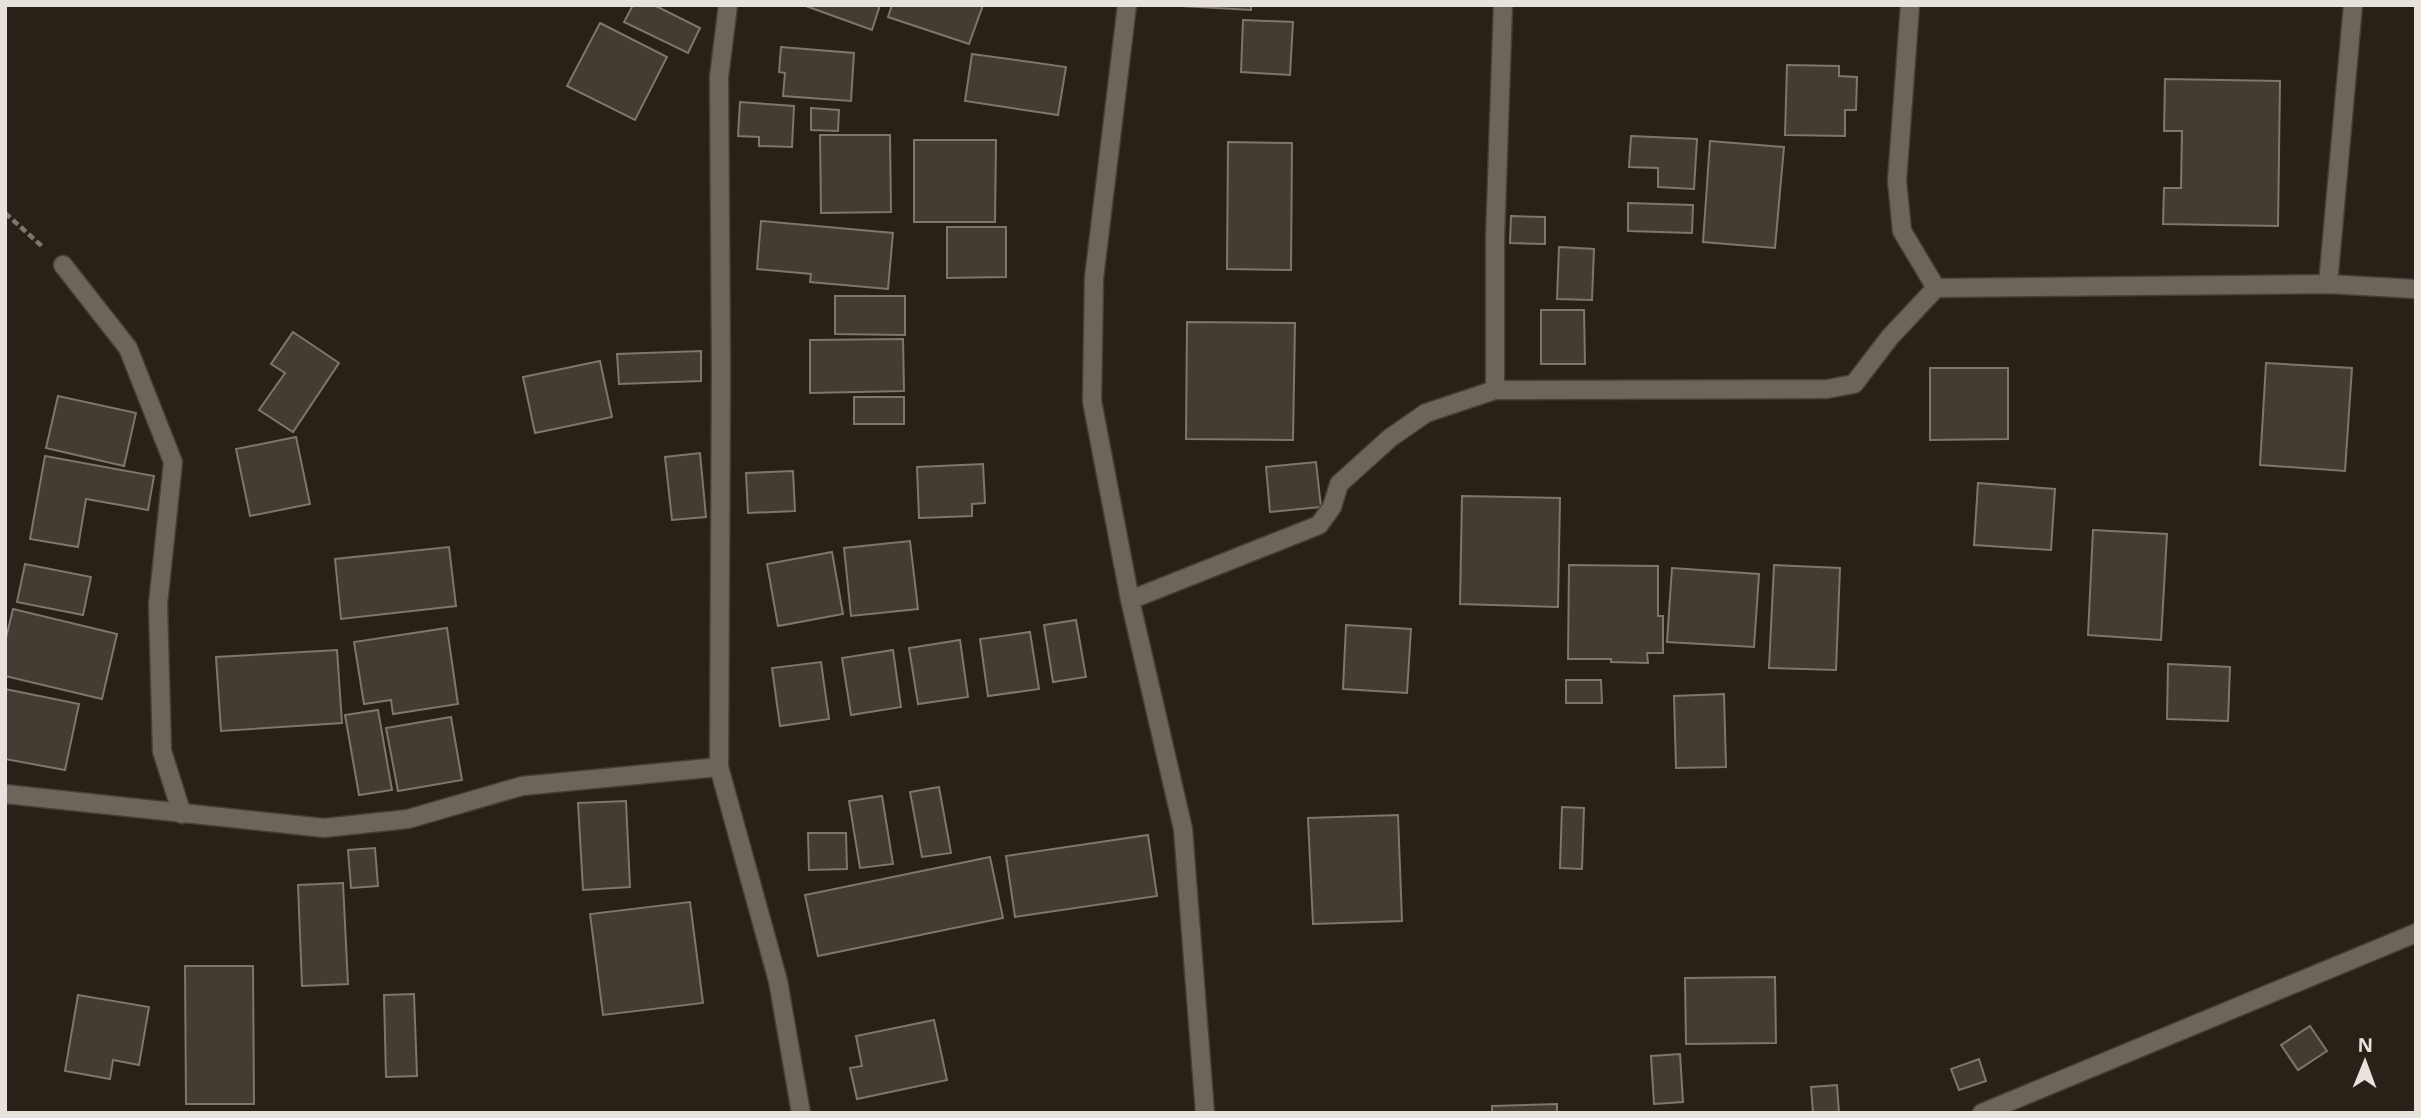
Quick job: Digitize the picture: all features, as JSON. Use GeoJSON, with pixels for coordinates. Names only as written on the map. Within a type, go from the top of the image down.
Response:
{"type":"FeatureCollection","features":[{"type":"Feature","properties":{"kind":"street"},"geometry":{"type":"LineString","coordinates":[[727,5],[719,77],[719,767],[778,981],[801,1113]]}},
{"type":"Feature","properties":{"kind":"street"},"geometry":{"type":"LineString","coordinates":[[1127,5],[1094,278],[1093,401],[1130,600],[1183,830],[1205,1113]]}},
{"type":"Feature","properties":{"kind":"street"},"geometry":{"type":"LineString","coordinates":[[1495,390],[1495,239],[1503,5]]}},
{"type":"Feature","properties":{"kind":"street"},"geometry":{"type":"LineString","coordinates":[[1910,5],[1897,181],[1902,231],[1936,288]]}},
{"type":"Feature","properties":{"kind":"street"},"geometry":{"type":"LineString","coordinates":[[2328,284],[2353,5]]}},
{"type":"Feature","properties":{"kind":"street"},"geometry":{"type":"LineString","coordinates":[[63,265],[128,348],[173,461],[158,604],[161,724],[162,751],[182,814]]}},
{"type":"Feature","properties":{"kind":"street"},"geometry":{"type":"LineString","coordinates":[[1130,600],[1319,525],[1332,507],[1339,484],[1390,438],[1426,413],[1495,390],[1827,389],[1854,384],[1890,337],[1936,288],[2328,284],[2416,289]]}},
{"type":"Feature","properties":{"kind":"street"},"geometry":{"type":"LineString","coordinates":[[5,794],[324,828],[408,819],[522,786],[719,767]]}},
{"type":"Feature","properties":{"kind":"street"},"geometry":{"type":"LineString","coordinates":[[1982,1113],[2416,933]]}},
{"type":"Feature","properties":{"kind":"path"},"geometry":{"type":"LineString","coordinates":[[5,213],[63,265]]}},
{"type":"Feature","properties":{"kind":"building"},"geometry":{"type":"Polygon","coordinates":[[[633,5],[654,5],[700,28],[688,53],[624,22],[633,5]]]}},
{"type":"Feature","properties":{"kind":"building"},"geometry":{"type":"Polygon","coordinates":[[[803,5],[880,5],[872,30],[803,5]]]}},
{"type":"Feature","properties":{"kind":"building"},"geometry":{"type":"Polygon","coordinates":[[[892,5],[983,5],[969,44],[888,17],[892,5]]]}},
{"type":"Feature","properties":{"kind":"building"},"geometry":{"type":"Polygon","coordinates":[[[1163,5],[1251,5],[1251,10],[1163,5]]]}},
{"type":"Feature","properties":{"kind":"building"},"geometry":{"type":"Polygon","coordinates":[[[1243,20],[1293,22],[1290,75],[1241,72],[1243,20]]]}},
{"type":"Feature","properties":{"kind":"building"},"geometry":{"type":"Polygon","coordinates":[[[600,23],[667,57],[635,120],[567,86],[600,23]]]}},
{"type":"Feature","properties":{"kind":"building"},"geometry":{"type":"Polygon","coordinates":[[[781,47],[854,53],[851,101],[783,96],[785,73],[779,72],[781,47]]]}},
{"type":"Feature","properties":{"kind":"building"},"geometry":{"type":"Polygon","coordinates":[[[972,54],[1066,67],[1058,115],[965,101],[972,54]]]}},
{"type":"Feature","properties":{"kind":"building"},"geometry":{"type":"Polygon","coordinates":[[[1787,65],[1839,66],[1839,76],[1857,77],[1856,110],[1845,110],[1845,136],[1785,135],[1787,65]]]}},
{"type":"Feature","properties":{"kind":"building"},"geometry":{"type":"Polygon","coordinates":[[[2165,79],[2280,81],[2278,226],[2163,224],[2164,188],[2181,188],[2182,131],[2164,131],[2165,79]]]}},
{"type":"Feature","properties":{"kind":"building"},"geometry":{"type":"Polygon","coordinates":[[[740,102],[794,106],[792,147],[759,146],[759,137],[738,136],[740,102]]]}},
{"type":"Feature","properties":{"kind":"building"},"geometry":{"type":"Polygon","coordinates":[[[811,108],[839,110],[838,131],[811,130],[811,108]]]}},
{"type":"Feature","properties":{"kind":"building"},"geometry":{"type":"Polygon","coordinates":[[[820,135],[890,135],[891,212],[821,213],[820,135]]]}},
{"type":"Feature","properties":{"kind":"building"},"geometry":{"type":"Polygon","coordinates":[[[1631,136],[1697,139],[1694,189],[1658,187],[1658,168],[1629,167],[1631,136]]]}},
{"type":"Feature","properties":{"kind":"building"},"geometry":{"type":"Polygon","coordinates":[[[914,140],[996,140],[995,222],[914,222],[914,140]]]}},
{"type":"Feature","properties":{"kind":"building"},"geometry":{"type":"Polygon","coordinates":[[[1710,141],[1784,147],[1775,248],[1703,242],[1710,141]]]}},
{"type":"Feature","properties":{"kind":"building"},"geometry":{"type":"Polygon","coordinates":[[[1228,142],[1292,143],[1291,270],[1227,269],[1228,142]]]}},
{"type":"Feature","properties":{"kind":"building"},"geometry":{"type":"Polygon","coordinates":[[[1628,203],[1693,205],[1692,233],[1628,231],[1628,203]]]}},
{"type":"Feature","properties":{"kind":"building"},"geometry":{"type":"Polygon","coordinates":[[[1511,216],[1545,217],[1545,244],[1510,243],[1511,216]]]}},
{"type":"Feature","properties":{"kind":"building"},"geometry":{"type":"Polygon","coordinates":[[[761,221],[893,233],[888,289],[810,282],[811,274],[757,269],[761,221]]]}},
{"type":"Feature","properties":{"kind":"building"},"geometry":{"type":"Polygon","coordinates":[[[947,227],[1006,227],[1006,277],[947,278],[947,227]]]}},
{"type":"Feature","properties":{"kind":"building"},"geometry":{"type":"Polygon","coordinates":[[[1559,247],[1594,249],[1592,300],[1557,299],[1559,247]]]}},
{"type":"Feature","properties":{"kind":"building"},"geometry":{"type":"Polygon","coordinates":[[[835,296],[905,296],[905,335],[835,334],[835,296]]]}},
{"type":"Feature","properties":{"kind":"building"},"geometry":{"type":"Polygon","coordinates":[[[1541,310],[1584,310],[1585,364],[1541,364],[1541,310]]]}},
{"type":"Feature","properties":{"kind":"building"},"geometry":{"type":"Polygon","coordinates":[[[1187,322],[1295,323],[1293,440],[1186,439],[1187,322]]]}},
{"type":"Feature","properties":{"kind":"building"},"geometry":{"type":"Polygon","coordinates":[[[293,332],[339,363],[293,432],[259,410],[285,373],[271,364],[293,332]]]}},
{"type":"Feature","properties":{"kind":"building"},"geometry":{"type":"Polygon","coordinates":[[[903,339],[904,391],[810,393],[810,340],[903,339]]]}},
{"type":"Feature","properties":{"kind":"building"},"geometry":{"type":"Polygon","coordinates":[[[701,351],[701,381],[619,384],[617,354],[701,351]]]}},
{"type":"Feature","properties":{"kind":"building"},"geometry":{"type":"Polygon","coordinates":[[[600,361],[612,417],[535,433],[523,377],[600,361]]]}},
{"type":"Feature","properties":{"kind":"building"},"geometry":{"type":"Polygon","coordinates":[[[2266,363],[2352,368],[2345,471],[2260,465],[2266,363]]]}},
{"type":"Feature","properties":{"kind":"building"},"geometry":{"type":"Polygon","coordinates":[[[1930,368],[2008,368],[2008,439],[1930,440],[1930,368]]]}},
{"type":"Feature","properties":{"kind":"building"},"geometry":{"type":"Polygon","coordinates":[[[58,396],[136,413],[124,466],[46,448],[58,396]]]}},
{"type":"Feature","properties":{"kind":"building"},"geometry":{"type":"Polygon","coordinates":[[[854,397],[904,397],[904,424],[854,424],[854,397]]]}},
{"type":"Feature","properties":{"kind":"building"},"geometry":{"type":"Polygon","coordinates":[[[296,437],[310,504],[250,516],[236,449],[296,437]]]}},
{"type":"Feature","properties":{"kind":"building"},"geometry":{"type":"Polygon","coordinates":[[[700,453],[706,517],[672,520],[665,457],[700,453]]]}},
{"type":"Feature","properties":{"kind":"building"},"geometry":{"type":"Polygon","coordinates":[[[45,456],[154,476],[148,510],[86,499],[78,547],[30,539],[45,456]]]}},
{"type":"Feature","properties":{"kind":"building"},"geometry":{"type":"Polygon","coordinates":[[[1316,462],[1321,507],[1270,512],[1266,467],[1316,462]]]}},
{"type":"Feature","properties":{"kind":"building"},"geometry":{"type":"Polygon","coordinates":[[[983,464],[985,503],[972,504],[972,516],[919,518],[917,467],[983,464]]]}},
{"type":"Feature","properties":{"kind":"building"},"geometry":{"type":"Polygon","coordinates":[[[793,471],[795,511],[748,513],[746,473],[793,471]]]}},
{"type":"Feature","properties":{"kind":"building"},"geometry":{"type":"Polygon","coordinates":[[[1978,483],[2055,489],[2051,550],[1974,545],[1978,483]]]}},
{"type":"Feature","properties":{"kind":"building"},"geometry":{"type":"Polygon","coordinates":[[[1462,496],[1560,498],[1558,607],[1460,604],[1462,496]]]}},
{"type":"Feature","properties":{"kind":"building"},"geometry":{"type":"Polygon","coordinates":[[[2093,530],[2167,534],[2161,640],[2088,635],[2093,530]]]}},
{"type":"Feature","properties":{"kind":"building"},"geometry":{"type":"Polygon","coordinates":[[[910,541],[918,609],[851,616],[844,548],[910,541]]]}},
{"type":"Feature","properties":{"kind":"building"},"geometry":{"type":"Polygon","coordinates":[[[449,547],[456,606],[341,619],[335,559],[449,547]]]}},
{"type":"Feature","properties":{"kind":"building"},"geometry":{"type":"Polygon","coordinates":[[[832,552],[843,614],[778,626],[767,564],[832,552]]]}},
{"type":"Feature","properties":{"kind":"building"},"geometry":{"type":"Polygon","coordinates":[[[25,564],[91,577],[83,615],[17,602],[25,564]]]}},
{"type":"Feature","properties":{"kind":"building"},"geometry":{"type":"Polygon","coordinates":[[[1569,565],[1658,566],[1658,616],[1663,616],[1663,653],[1647,653],[1648,663],[1611,662],[1611,659],[1568,659],[1569,565]]]}},
{"type":"Feature","properties":{"kind":"building"},"geometry":{"type":"Polygon","coordinates":[[[1774,565],[1840,568],[1836,670],[1769,668],[1774,565]]]}},
{"type":"Feature","properties":{"kind":"building"},"geometry":{"type":"Polygon","coordinates":[[[1672,568],[1759,574],[1754,647],[1667,642],[1672,568]]]}},
{"type":"Feature","properties":{"kind":"building"},"geometry":{"type":"Polygon","coordinates":[[[13,609],[117,634],[102,699],[5,676],[5,642],[13,609]]]}},
{"type":"Feature","properties":{"kind":"building"},"geometry":{"type":"Polygon","coordinates":[[[1076,620],[1086,677],[1053,682],[1044,625],[1076,620]]]}},
{"type":"Feature","properties":{"kind":"building"},"geometry":{"type":"Polygon","coordinates":[[[1346,625],[1411,629],[1407,693],[1343,689],[1346,625]]]}},
{"type":"Feature","properties":{"kind":"building"},"geometry":{"type":"Polygon","coordinates":[[[447,628],[458,704],[393,714],[391,700],[364,704],[354,642],[447,628]]]}},
{"type":"Feature","properties":{"kind":"building"},"geometry":{"type":"Polygon","coordinates":[[[1030,632],[1039,689],[988,696],[980,639],[1030,632]]]}},
{"type":"Feature","properties":{"kind":"building"},"geometry":{"type":"Polygon","coordinates":[[[960,640],[968,697],[918,704],[909,648],[960,640]]]}},
{"type":"Feature","properties":{"kind":"building"},"geometry":{"type":"Polygon","coordinates":[[[337,650],[342,723],[221,731],[216,657],[337,650]]]}},
{"type":"Feature","properties":{"kind":"building"},"geometry":{"type":"Polygon","coordinates":[[[893,650],[901,707],[851,715],[842,658],[893,650]]]}},
{"type":"Feature","properties":{"kind":"building"},"geometry":{"type":"Polygon","coordinates":[[[821,662],[829,719],[780,726],[772,668],[821,662]]]}},
{"type":"Feature","properties":{"kind":"building"},"geometry":{"type":"Polygon","coordinates":[[[2168,664],[2230,667],[2228,721],[2167,719],[2168,664]]]}},
{"type":"Feature","properties":{"kind":"building"},"geometry":{"type":"Polygon","coordinates":[[[1566,680],[1601,680],[1602,703],[1566,703],[1566,680]]]}},
{"type":"Feature","properties":{"kind":"building"},"geometry":{"type":"Polygon","coordinates":[[[5,689],[79,704],[65,770],[5,759],[5,689]]]}},
{"type":"Feature","properties":{"kind":"building"},"geometry":{"type":"Polygon","coordinates":[[[1724,694],[1726,767],[1676,768],[1674,696],[1724,694]]]}},
{"type":"Feature","properties":{"kind":"building"},"geometry":{"type":"Polygon","coordinates":[[[378,710],[392,790],[359,795],[345,715],[378,710]]]}},
{"type":"Feature","properties":{"kind":"building"},"geometry":{"type":"Polygon","coordinates":[[[451,717],[462,780],[398,791],[386,728],[451,717]]]}},
{"type":"Feature","properties":{"kind":"building"},"geometry":{"type":"Polygon","coordinates":[[[939,787],[951,853],[922,857],[910,792],[939,787]]]}},
{"type":"Feature","properties":{"kind":"building"},"geometry":{"type":"Polygon","coordinates":[[[882,796],[893,864],[860,868],[849,801],[882,796]]]}},
{"type":"Feature","properties":{"kind":"building"},"geometry":{"type":"Polygon","coordinates":[[[626,801],[630,887],[583,890],[578,803],[626,801]]]}},
{"type":"Feature","properties":{"kind":"building"},"geometry":{"type":"Polygon","coordinates":[[[1562,807],[1584,808],[1582,869],[1560,868],[1562,807]]]}},
{"type":"Feature","properties":{"kind":"building"},"geometry":{"type":"Polygon","coordinates":[[[1398,815],[1402,921],[1313,924],[1308,818],[1398,815]]]}},
{"type":"Feature","properties":{"kind":"building"},"geometry":{"type":"Polygon","coordinates":[[[808,833],[846,833],[847,869],[809,870],[808,833]]]}},
{"type":"Feature","properties":{"kind":"building"},"geometry":{"type":"Polygon","coordinates":[[[1148,835],[1157,896],[1015,917],[1006,856],[1148,835]]]}},
{"type":"Feature","properties":{"kind":"building"},"geometry":{"type":"Polygon","coordinates":[[[375,848],[378,886],[351,888],[348,850],[375,848]]]}},
{"type":"Feature","properties":{"kind":"building"},"geometry":{"type":"Polygon","coordinates":[[[990,857],[1003,918],[818,956],[805,895],[990,857]]]}},
{"type":"Feature","properties":{"kind":"building"},"geometry":{"type":"Polygon","coordinates":[[[343,883],[348,984],[302,986],[298,885],[343,883]]]}},
{"type":"Feature","properties":{"kind":"building"},"geometry":{"type":"Polygon","coordinates":[[[690,902],[703,1003],[603,1015],[590,914],[690,902]]]}},
{"type":"Feature","properties":{"kind":"building"},"geometry":{"type":"Polygon","coordinates":[[[185,966],[253,966],[254,1104],[186,1104],[185,966]]]}},
{"type":"Feature","properties":{"kind":"building"},"geometry":{"type":"Polygon","coordinates":[[[1775,977],[1776,1043],[1686,1044],[1685,978],[1775,977]]]}},
{"type":"Feature","properties":{"kind":"building"},"geometry":{"type":"Polygon","coordinates":[[[414,994],[417,1076],[386,1077],[384,995],[414,994]]]}},
{"type":"Feature","properties":{"kind":"building"},"geometry":{"type":"Polygon","coordinates":[[[78,995],[149,1007],[139,1065],[113,1060],[110,1079],[65,1071],[78,995]]]}},
{"type":"Feature","properties":{"kind":"building"},"geometry":{"type":"Polygon","coordinates":[[[934,1020],[947,1080],[857,1099],[850,1068],[862,1066],[856,1036],[934,1020]]]}},
{"type":"Feature","properties":{"kind":"building"},"geometry":{"type":"Polygon","coordinates":[[[2310,1026],[2327,1051],[2298,1070],[2281,1045],[2310,1026]]]}},
{"type":"Feature","properties":{"kind":"building"},"geometry":{"type":"Polygon","coordinates":[[[1680,1054],[1683,1102],[1654,1104],[1651,1056],[1680,1054]]]}},
{"type":"Feature","properties":{"kind":"building"},"geometry":{"type":"Polygon","coordinates":[[[1979,1059],[1986,1081],[1959,1090],[1951,1069],[1979,1059]]]}},
{"type":"Feature","properties":{"kind":"building"},"geometry":{"type":"Polygon","coordinates":[[[1837,1085],[1839,1113],[1813,1113],[1811,1087],[1837,1085]]]}},
{"type":"Feature","properties":{"kind":"building"},"geometry":{"type":"Polygon","coordinates":[[[1557,1104],[1557,1113],[1492,1113],[1492,1106],[1557,1104]]]}}]}
